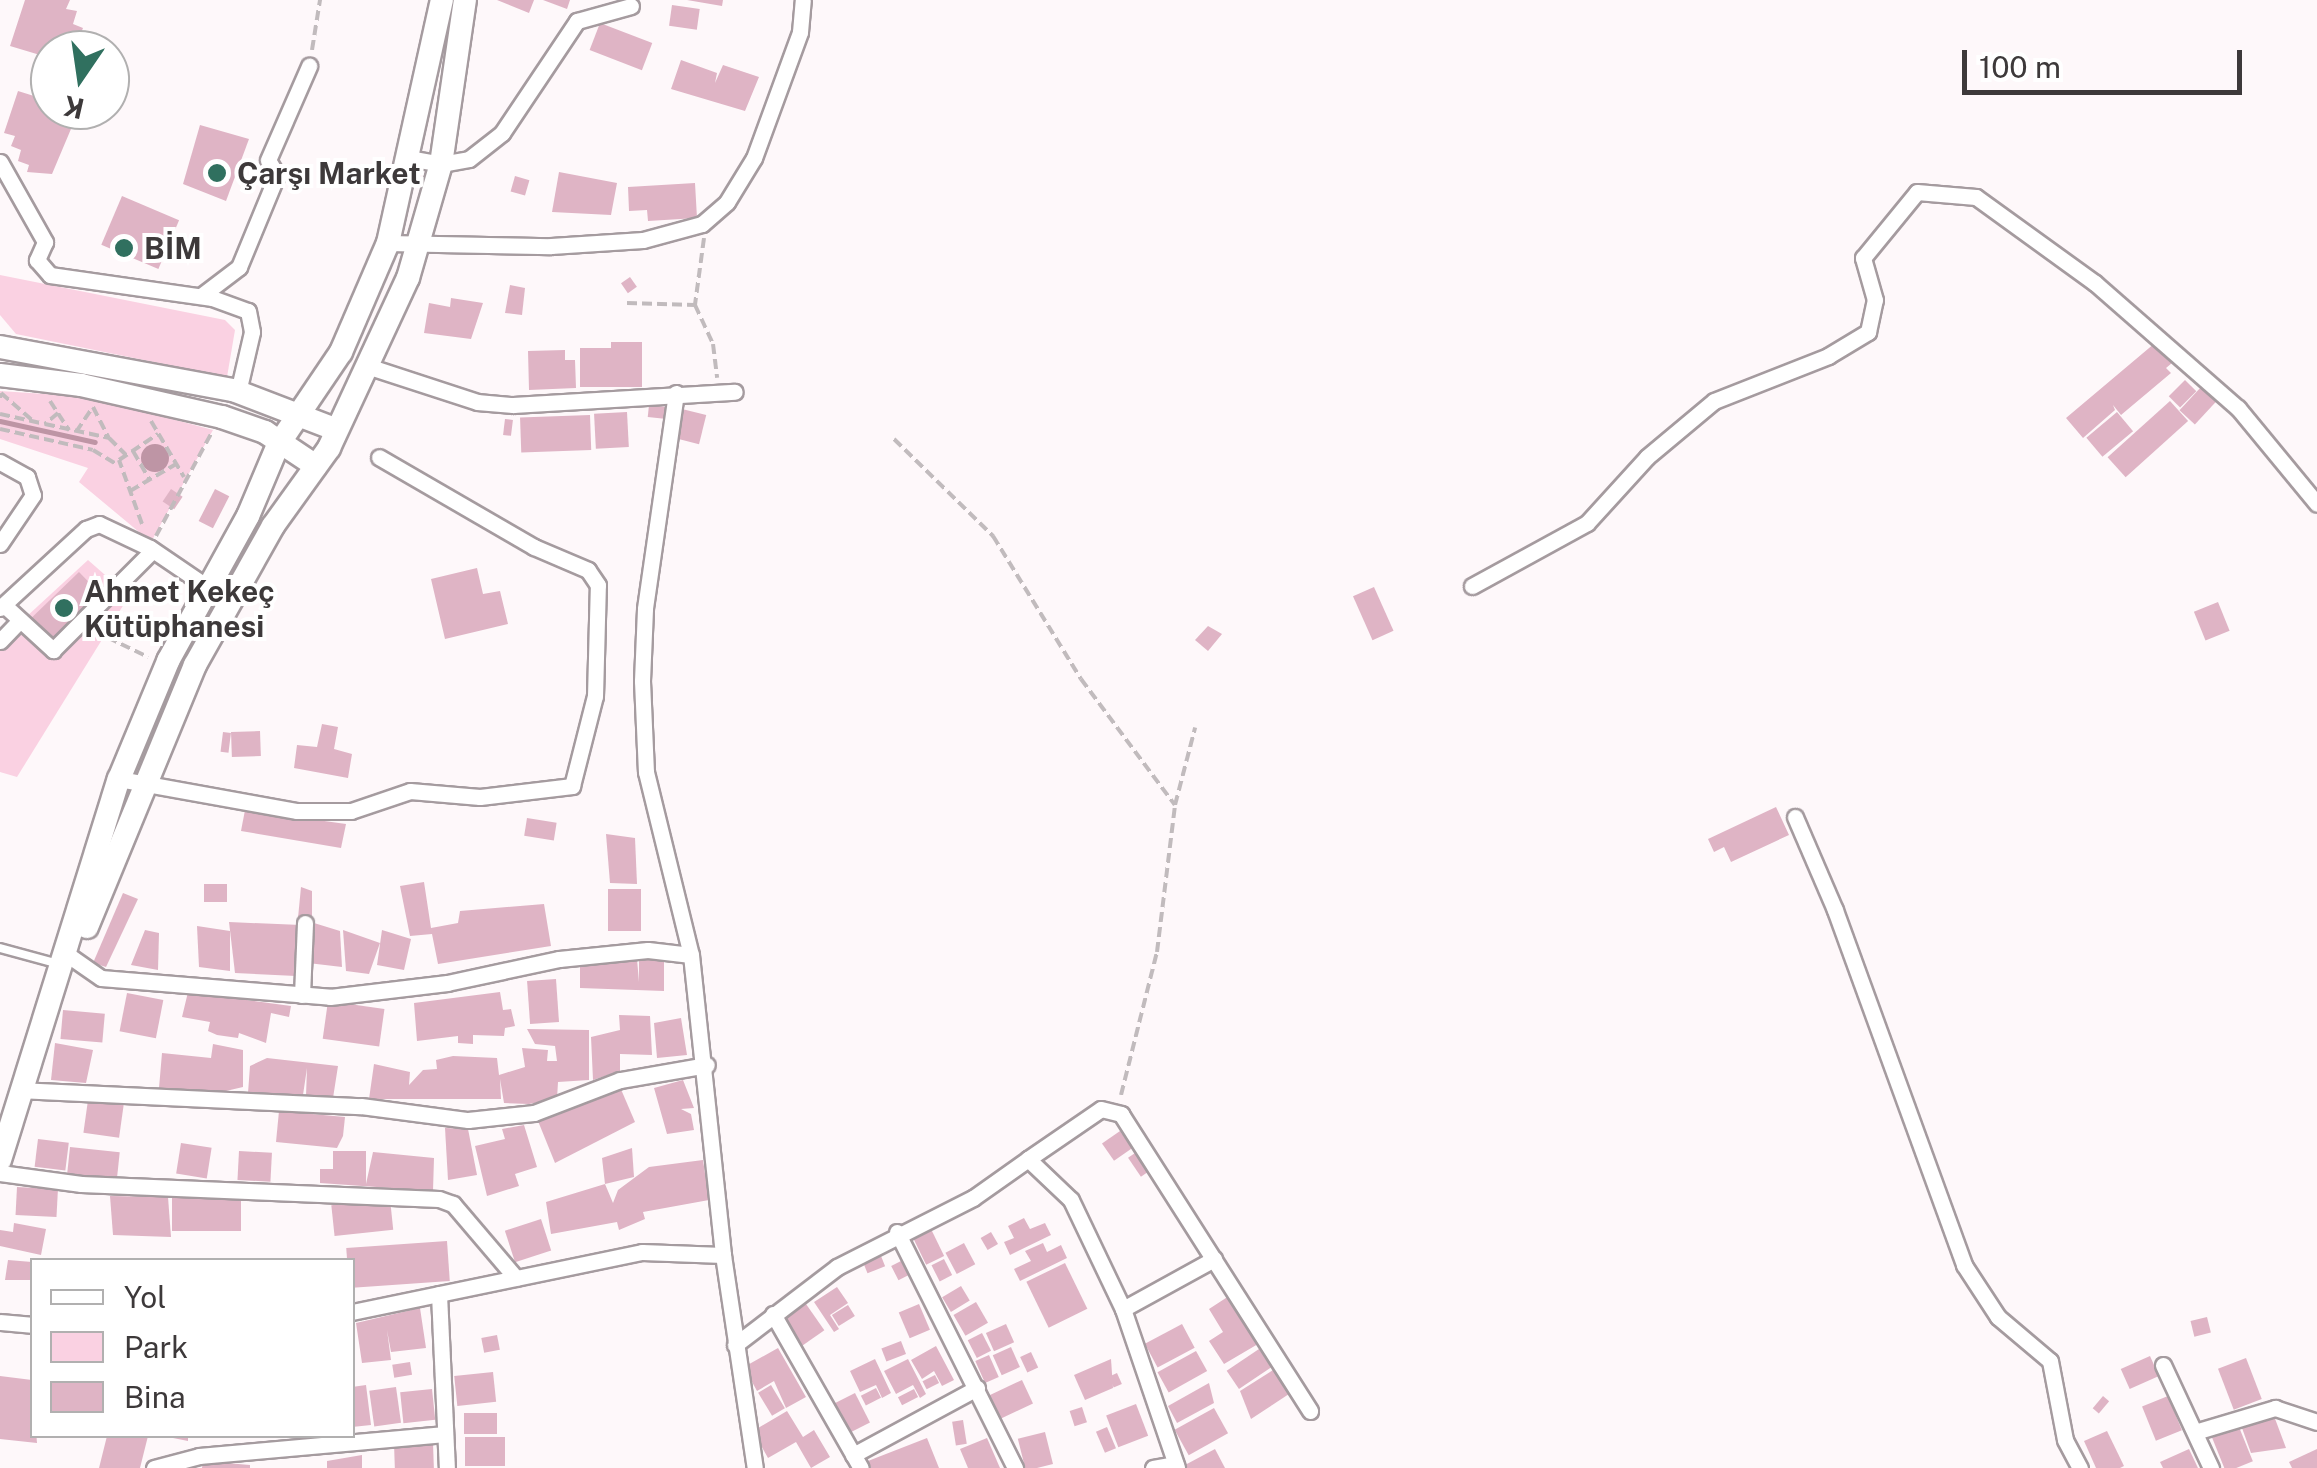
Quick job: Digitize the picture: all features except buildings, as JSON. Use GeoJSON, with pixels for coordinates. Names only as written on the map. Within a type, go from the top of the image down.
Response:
{"type":"FeatureCollection","features":[{"type":"Feature","properties":{"kind":"main road"},"geometry":{"type":"LineString","coordinates":[[2,1147],[18,1090],[66,960],[119,779],[167,665],[278,445],[341,352],[388,243],[442,0]]}},
{"type":"Feature","properties":{"kind":"main road"},"geometry":{"type":"LineString","coordinates":[[66,960],[96,914],[195,665],[337,430],[420,241],[441,164],[465,0]]}},
{"type":"Feature","properties":{"kind":"main road"},"geometry":{"type":"LineString","coordinates":[[0,348],[46,351],[238,392],[337,430]]}},
{"type":"Feature","properties":{"kind":"main road"},"geometry":{"type":"LineString","coordinates":[[0,375],[81,385],[222,417],[265,432],[278,445],[316,466]]}},
{"type":"Feature","properties":{"kind":"street"},"geometry":{"type":"LineString","coordinates":[[388,243],[551,246],[643,240],[702,224],[726,202],[754,158],[800,32],[804,0]]}},
{"type":"Feature","properties":{"kind":"street"},"geometry":{"type":"LineString","coordinates":[[408,158],[441,164],[469,159],[502,133],[577,21],[631,6]]}},
{"type":"Feature","properties":{"kind":"street"},"geometry":{"type":"LineString","coordinates":[[201,296],[239,267],[277,176],[268,160],[309,66]]}},
{"type":"Feature","properties":{"kind":"street"},"geometry":{"type":"LineString","coordinates":[[0,162],[45,242],[37,260],[50,275],[240,304],[252,320],[238,392]]}},
{"type":"Feature","properties":{"kind":"street"},"geometry":{"type":"LineString","coordinates":[[1472,586],[1587,523],[1647,457],[1714,401],[1828,356],[1868,332],[1874,300],[1863,258],[1917,192],[1976,197],[2095,283],[2238,408],[2317,504]]}},
{"type":"Feature","properties":{"kind":"street"},"geometry":{"type":"LineString","coordinates":[[364,365],[477,402],[551,407],[676,393],[726,392]]}},
{"type":"Feature","properties":{"kind":"street"},"geometry":{"type":"LineString","coordinates":[[676,393],[644,609],[646,772],[690,955],[707,1065],[723,1255],[755,1468]]}},
{"type":"Feature","properties":{"kind":"street"},"geometry":{"type":"LineString","coordinates":[[119,779],[298,811],[351,810],[410,791],[480,796],[572,786],[595,696],[598,586],[588,570],[534,547],[379,457]]}},
{"type":"Feature","properties":{"kind":"street"},"geometry":{"type":"LineString","coordinates":[[0,462],[26,476],[33,495],[0,544]]}},
{"type":"Feature","properties":{"kind":"street"},"geometry":{"type":"LineString","coordinates":[[152,549],[53,650],[2,606],[92,526],[114,527],[152,549],[231,604]]}},
{"type":"Feature","properties":{"kind":"street"},"geometry":{"type":"LineString","coordinates":[[0,640],[20,620]]}},
{"type":"Feature","properties":{"kind":"street"},"geometry":{"type":"LineString","coordinates":[[1795,817],[1835,910],[1964,1265],[1998,1317],[2050,1361],[2065,1440],[2080,1468]]}},
{"type":"Feature","properties":{"kind":"street"},"geometry":{"type":"LineString","coordinates":[[302,996],[305,923]]}},
{"type":"Feature","properties":{"kind":"street"},"geometry":{"type":"LineString","coordinates":[[66,960],[101,978],[302,996],[447,984],[558,959],[648,950],[690,955]]}},
{"type":"Feature","properties":{"kind":"street"},"geometry":{"type":"LineString","coordinates":[[18,1090],[361,1106],[468,1120],[534,1114],[620,1080],[707,1065]]}},
{"type":"Feature","properties":{"kind":"street"},"geometry":{"type":"LineString","coordinates":[[735,1345],[773,1314],[897,1232],[973,1198],[1101,1110],[1116,1109],[1164,1174],[1310,1411]]}},
{"type":"Feature","properties":{"kind":"street"},"geometry":{"type":"LineString","coordinates":[[1028,1159],[1071,1200],[1123,1309],[1177,1466],[1153,1468]]}},
{"type":"Feature","properties":{"kind":"street"},"geometry":{"type":"LineString","coordinates":[[0,1173],[81,1184],[438,1199],[453,1204],[516,1278]]}},
{"type":"Feature","properties":{"kind":"street"},"geometry":{"type":"LineString","coordinates":[[897,1232],[1016,1468]]}},
{"type":"Feature","properties":{"kind":"street"},"geometry":{"type":"LineString","coordinates":[[355,1311],[642,1252],[723,1255]]}},
{"type":"Feature","properties":{"kind":"street"},"geometry":{"type":"LineString","coordinates":[[1123,1309],[1214,1259]]}},
{"type":"Feature","properties":{"kind":"street"},"geometry":{"type":"LineString","coordinates":[[439,1294],[447,1468]]}},
{"type":"Feature","properties":{"kind":"street"},"geometry":{"type":"LineString","coordinates":[[773,1314],[857,1462],[977,1388]]}},
{"type":"Feature","properties":{"kind":"street"},"geometry":{"type":"LineString","coordinates":[[0,1322],[30,1325]]}},
{"type":"Feature","properties":{"kind":"street"},"geometry":{"type":"LineString","coordinates":[[2164,1364],[2211,1468]]}},
{"type":"Feature","properties":{"kind":"street"},"geometry":{"type":"LineString","coordinates":[[2195,1432],[2275,1408],[2317,1422]]}},
{"type":"Feature","properties":{"kind":"street"},"geometry":{"type":"LineString","coordinates":[[154,1468],[177,1459],[313,1450],[445,1434]]}},
{"type":"Feature","properties":{"kind":"street"},"geometry":{"type":"LineString","coordinates":[[311,1468],[313,1450]]}},
{"type":"Feature","properties":{"kind":"lane"},"geometry":{"type":"LineString","coordinates":[[0,948],[66,960]]}},
{"type":"Feature","properties":{"kind":"path"},"geometry":{"type":"LineString","coordinates":[[309,66],[320,0]]}},
{"type":"Feature","properties":{"kind":"path"},"geometry":{"type":"LineString","coordinates":[[702,224],[706,250],[696,305],[714,344],[726,392]]}},
{"type":"Feature","properties":{"kind":"path"},"geometry":{"type":"LineString","coordinates":[[628,303],[696,305]]}},
{"type":"Feature","properties":{"kind":"path"},"geometry":{"type":"LineString","coordinates":[[81,385],[109,438],[125,454]]}},
{"type":"Feature","properties":{"kind":"path"},"geometry":{"type":"LineString","coordinates":[[0,398],[2,393],[33,421]]}},
{"type":"Feature","properties":{"kind":"path"},"geometry":{"type":"LineString","coordinates":[[138,397],[184,477]]}},
{"type":"Feature","properties":{"kind":"path"},"geometry":{"type":"LineString","coordinates":[[76,432],[93,406]]}},
{"type":"Feature","properties":{"kind":"path"},"geometry":{"type":"LineString","coordinates":[[44,424],[58,412]]}},
{"type":"Feature","properties":{"kind":"path"},"geometry":{"type":"LineString","coordinates":[[0,414],[109,438]]}},
{"type":"Feature","properties":{"kind":"path"},"geometry":{"type":"LineString","coordinates":[[152,549],[184,477],[222,417]]}},
{"type":"Feature","properties":{"kind":"path"},"geometry":{"type":"LineString","coordinates":[[0,429],[93,450],[118,465],[152,549]]}},
{"type":"Feature","properties":{"kind":"path"},"geometry":{"type":"LineString","coordinates":[[118,465],[125,454],[158,434]]}},
{"type":"Feature","properties":{"kind":"path"},"geometry":{"type":"LineString","coordinates":[[894,439],[993,536],[1081,680],[1176,804]]}},
{"type":"Feature","properties":{"kind":"path"},"geometry":{"type":"LineString","coordinates":[[133,451],[150,480]]}},
{"type":"Feature","properties":{"kind":"path"},"geometry":{"type":"LineString","coordinates":[[130,491],[176,464]]}},
{"type":"Feature","properties":{"kind":"path"},"geometry":{"type":"LineString","coordinates":[[105,640],[167,665]]}},
{"type":"Feature","properties":{"kind":"path"},"geometry":{"type":"LineString","coordinates":[[1116,1109],[1157,952],[1176,804],[1194,728]]}},
{"type":"Feature","properties":{"kind":"green space"},"geometry":{"type":"Polygon","coordinates":[[[0,275],[225,320],[235,330],[227,377],[16,334],[0,315],[0,275]]]}},
{"type":"Feature","properties":{"kind":"green space"},"geometry":{"type":"Polygon","coordinates":[[[0,391],[90,397],[213,430],[151,542],[79,482],[88,468],[0,439],[0,391]]]}},
{"type":"Feature","properties":{"kind":"green space"},"geometry":{"type":"Polygon","coordinates":[[[88,560],[129,596],[17,777],[0,772],[0,641],[88,560]]]}},
{"type":"Feature","properties":{"kind":"shaded area"},"geometry":{"type":"Polygon","coordinates":[[[155,444],[165,448],[169,458],[165,468],[155,472],[145,468],[141,458],[145,448],[155,444]]]}},
{"type":"Feature","properties":{"kind":"waterway"},"geometry":{"type":"LineString","coordinates":[[0,421],[95,442]]}},
{"type":"Feature","properties":{"kind":"place","name":"Çarşı Market"},"geometry":{"type":"Point","coordinates":[217,173]}},
{"type":"Feature","properties":{"kind":"place","name":"BİM"},"geometry":{"type":"Point","coordinates":[124,248]}},
{"type":"Feature","properties":{"kind":"place","name":"Ahmet Kekeç Kütüphanesi"},"geometry":{"type":"Point","coordinates":[64,608]}}]}
